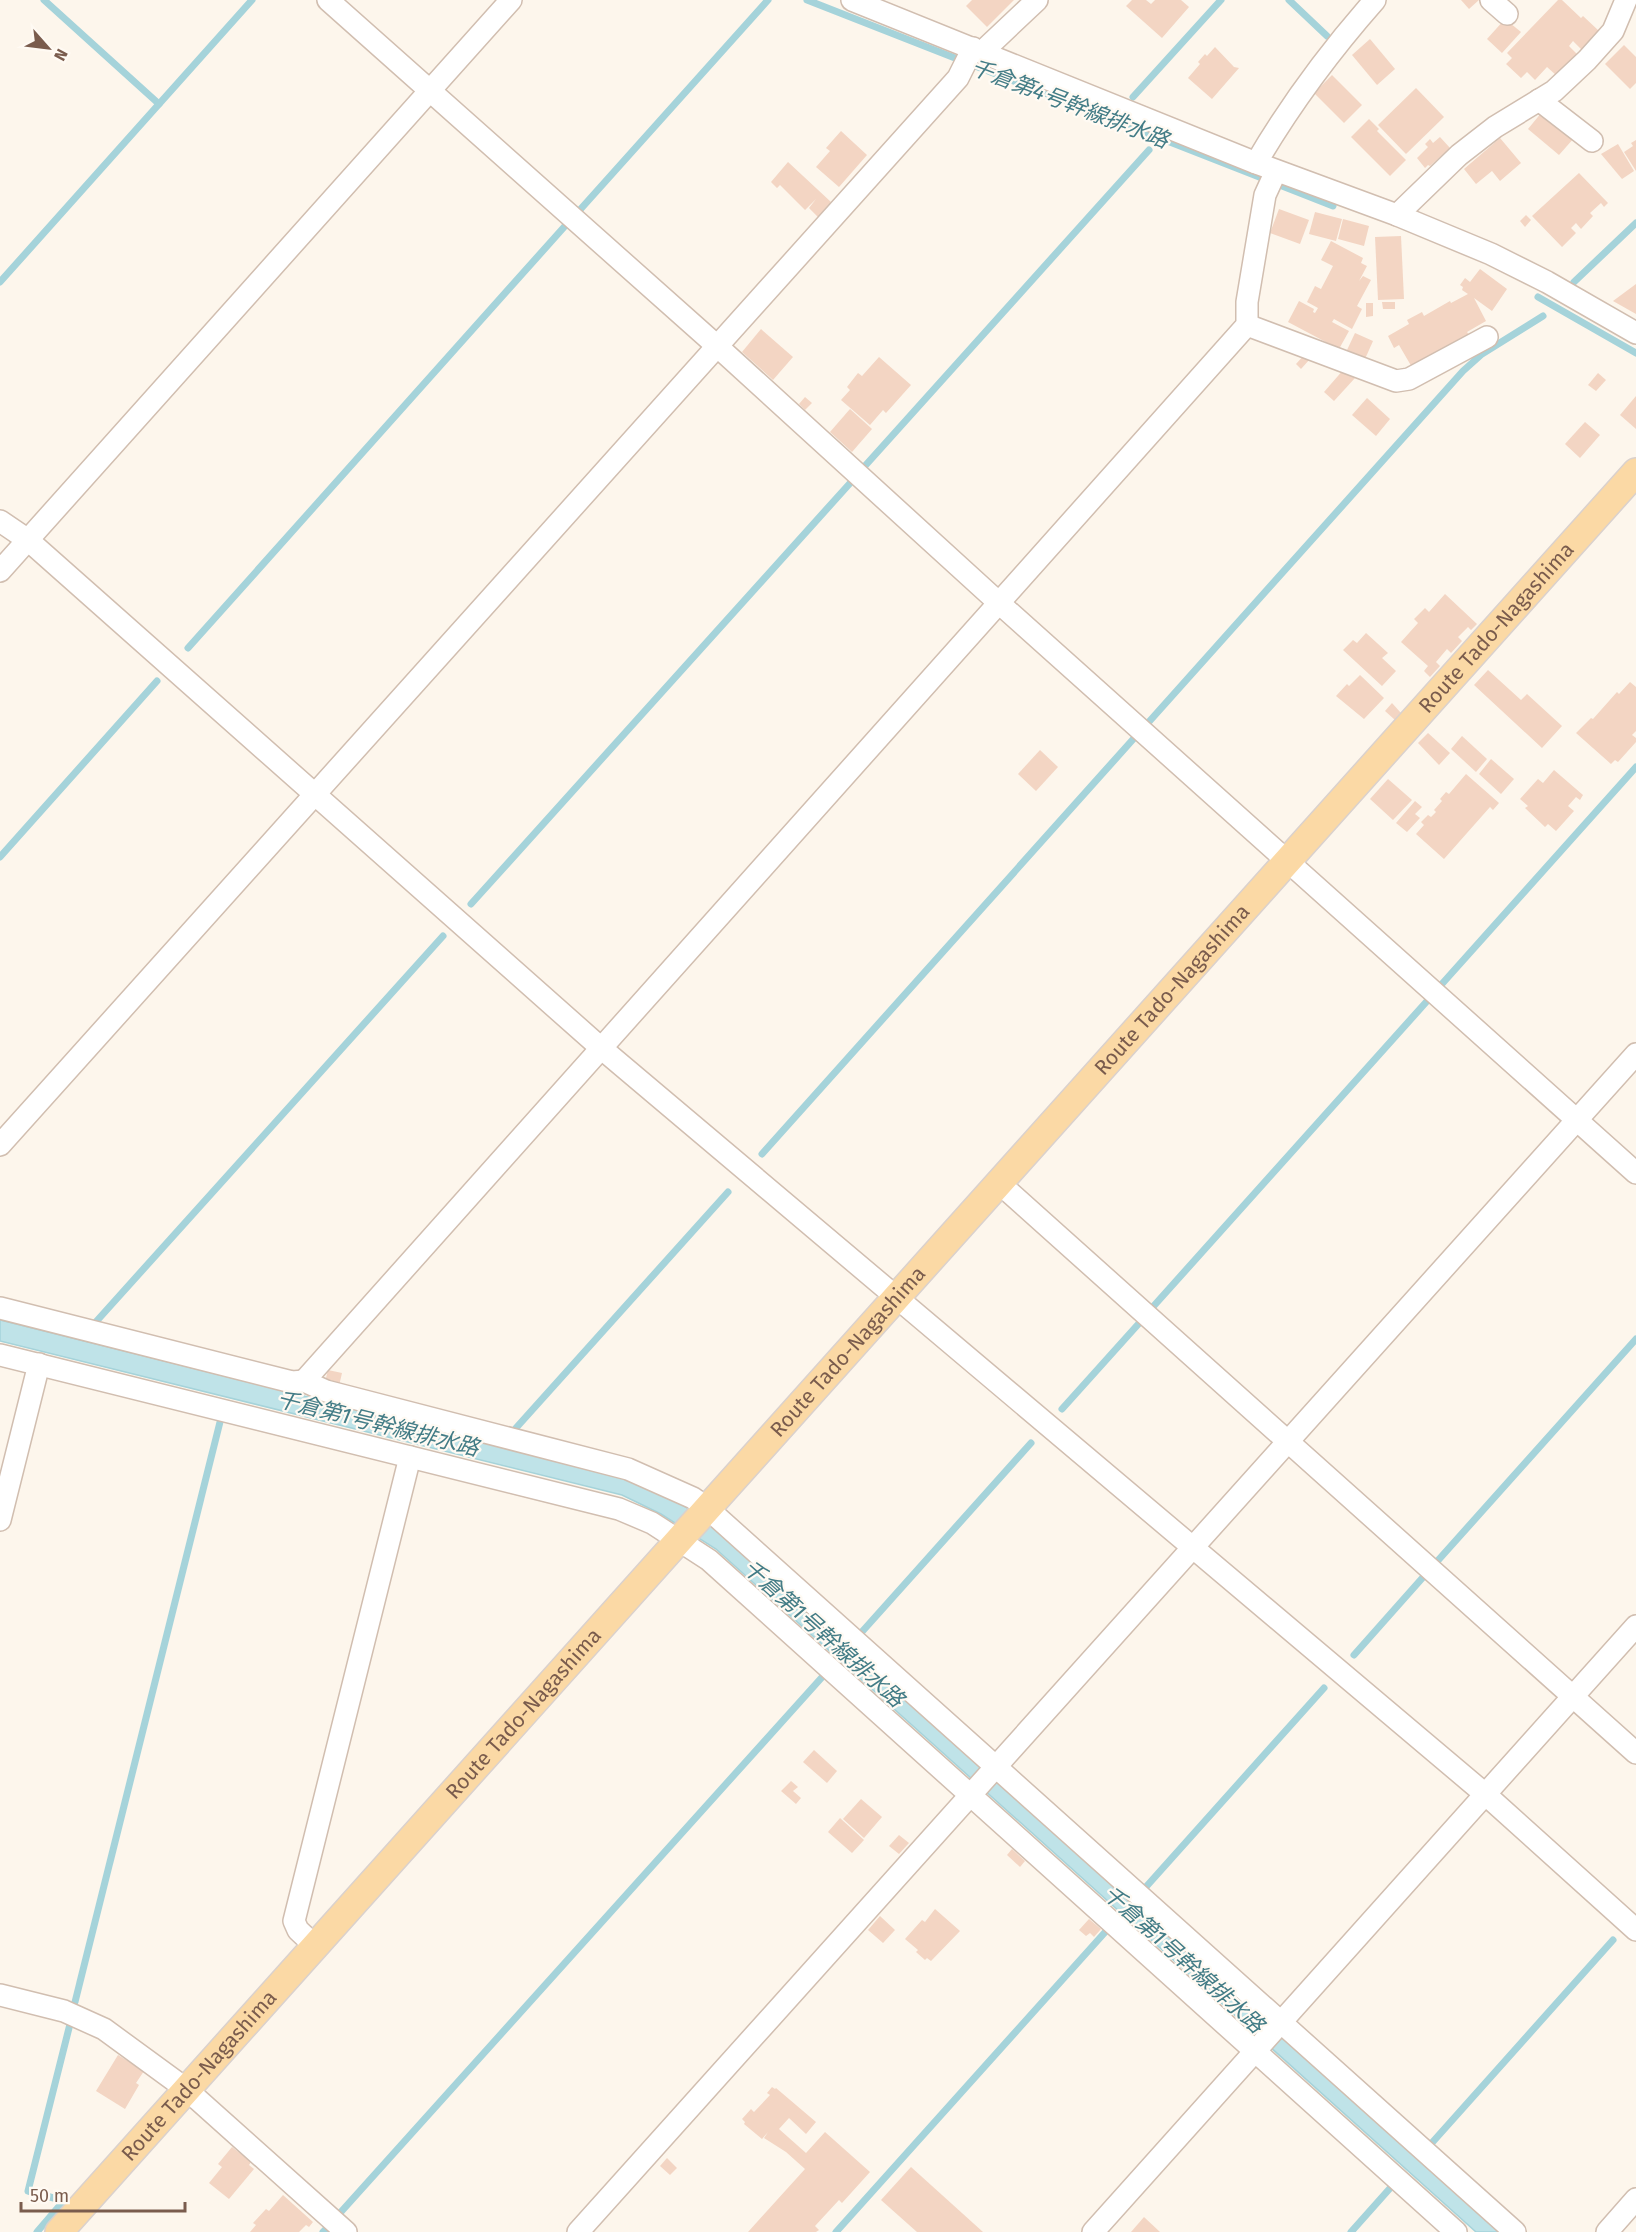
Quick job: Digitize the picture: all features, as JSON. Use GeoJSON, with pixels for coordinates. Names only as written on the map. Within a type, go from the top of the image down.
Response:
{"type":"FeatureCollection","features":[{"type":"Feature","properties":{"kind":"main road","name":"Route Tado-Nagashima"},"geometry":{"type":"LineString","coordinates":[[59,2232],[1636,472]]}},
{"type":"Feature","properties":{"kind":"street"},"geometry":{"type":"LineString","coordinates":[[328,0],[717,346],[999,603],[1636,1173]]}},
{"type":"Feature","properties":{"kind":"street"},"geometry":{"type":"LineString","coordinates":[[0,571],[511,0]]}},
{"type":"Feature","properties":{"kind":"street"},"geometry":{"type":"LineString","coordinates":[[852,0],[974,52],[1256,163],[1275,173],[1397,215],[1491,254],[1547,282],[1636,333]]}},
{"type":"Feature","properties":{"kind":"street"},"geometry":{"type":"LineString","coordinates":[[0,1145],[958,78],[974,52],[1037,0]]}},
{"type":"Feature","properties":{"kind":"street"},"geometry":{"type":"LineString","coordinates":[[1256,163],[1281,120],[1346,33],[1375,0]]}},
{"type":"Feature","properties":{"kind":"street"},"geometry":{"type":"LineString","coordinates":[[1491,0],[1507,14]]}},
{"type":"Feature","properties":{"kind":"street"},"geometry":{"type":"LineString","coordinates":[[1397,215],[1459,155],[1495,127],[1554,91],[1613,31],[1626,0]]}},
{"type":"Feature","properties":{"kind":"street"},"geometry":{"type":"LineString","coordinates":[[1539,100],[1592,141]]}},
{"type":"Feature","properties":{"kind":"street"},"geometry":{"type":"LineString","coordinates":[[304,1381],[1247,325],[1247,302],[1265,195],[1275,173]]}},
{"type":"Feature","properties":{"kind":"street"},"geometry":{"type":"LineString","coordinates":[[1247,325],[1396,381],[1409,379],[1487,337]]}},
{"type":"Feature","properties":{"kind":"street"},"geometry":{"type":"LineString","coordinates":[[0,521],[28,540],[601,1048],[1485,1794],[1636,1930]]}},
{"type":"Feature","properties":{"kind":"street"},"geometry":{"type":"LineString","coordinates":[[578,2232],[1636,1054]]}},
{"type":"Feature","properties":{"kind":"street"},"geometry":{"type":"LineString","coordinates":[[999,1183],[1636,1753]]}},
{"type":"Feature","properties":{"kind":"street"},"geometry":{"type":"LineString","coordinates":[[0,1308],[292,1382],[304,1381],[326,1391],[628,1469],[677,1490],[705,1510],[1515,2232]]}},
{"type":"Feature","properties":{"kind":"street"},"geometry":{"type":"LineString","coordinates":[[0,1355],[619,1509],[681,1538],[709,1560],[972,1792],[1257,2048],[1456,2232]]}},
{"type":"Feature","properties":{"kind":"street"},"geometry":{"type":"LineString","coordinates":[[0,1520],[39,1365]]}},
{"type":"Feature","properties":{"kind":"street"},"geometry":{"type":"LineString","coordinates":[[316,1947],[298,1930],[294,1921],[410,1457]]}},
{"type":"Feature","properties":{"kind":"street"},"geometry":{"type":"LineString","coordinates":[[1093,2232],[1636,1626]]}},
{"type":"Feature","properties":{"kind":"street"},"geometry":{"type":"LineString","coordinates":[[0,1995],[64,2011],[104,2029],[186,2089],[346,2232]]}},
{"type":"Feature","properties":{"kind":"street"},"geometry":{"type":"LineString","coordinates":[[1607,2232],[1636,2199]]}},
{"type":"Feature","properties":{"kind":"water","name":"千倉第1号幹線排水路"},"geometry":{"type":"Polygon","coordinates":[[[0,1320],[612,1473],[681,1504],[701,1516],[1502,2232],[1476,2232],[716,1549],[661,1514],[622,1495],[0,1341],[0,1320]]]}},
{"type":"Feature","properties":{"kind":"building"},"geometry":{"type":"Polygon","coordinates":[[[972,0],[1014,0],[987,27],[966,6],[972,0]]]}},
{"type":"Feature","properties":{"kind":"building"},"geometry":{"type":"Polygon","coordinates":[[[1132,0],[1146,0],[1151,4],[1155,0],[1181,0],[1189,7],[1162,38],[1126,6],[1132,0]]]}},
{"type":"Feature","properties":{"kind":"building"},"geometry":{"type":"Polygon","coordinates":[[[1461,0],[1479,0],[1469,9],[1461,0]]]}},
{"type":"Feature","properties":{"kind":"building"},"geometry":{"type":"Polygon","coordinates":[[[1558,0],[1562,0],[1581,18],[1583,16],[1598,30],[1598,33],[1582,50],[1573,41],[1569,46],[1578,55],[1557,76],[1547,67],[1535,80],[1527,72],[1521,78],[1506,64],[1512,58],[1507,53],[1558,0]]]}},
{"type":"Feature","properties":{"kind":"building"},"geometry":{"type":"Polygon","coordinates":[[[1505,19],[1521,32],[1502,53],[1487,39],[1505,19]]]}},
{"type":"Feature","properties":{"kind":"building"},"geometry":{"type":"Polygon","coordinates":[[[1370,39],[1395,69],[1377,85],[1352,55],[1370,39]]]}},
{"type":"Feature","properties":{"kind":"building"},"geometry":{"type":"Polygon","coordinates":[[[1624,45],[1636,57],[1636,83],[1630,89],[1605,64],[1624,45]]]}},
{"type":"Feature","properties":{"kind":"building"},"geometry":{"type":"Polygon","coordinates":[[[1215,47],[1234,67],[1239,68],[1212,99],[1188,78],[1200,64],[1198,62],[1215,47]]]}},
{"type":"Feature","properties":{"kind":"building"},"geometry":{"type":"Polygon","coordinates":[[[1332,75],[1362,105],[1344,123],[1314,93],[1332,75]]]}},
{"type":"Feature","properties":{"kind":"building"},"geometry":{"type":"Polygon","coordinates":[[[1416,88],[1444,117],[1406,154],[1378,125],[1416,88]]]}},
{"type":"Feature","properties":{"kind":"building"},"geometry":{"type":"Polygon","coordinates":[[[1542,112],[1574,138],[1559,155],[1528,129],[1542,112]]]}},
{"type":"Feature","properties":{"kind":"building"},"geometry":{"type":"Polygon","coordinates":[[[1369,119],[1379,129],[1377,131],[1406,160],[1390,176],[1351,137],[1369,119]]]}},
{"type":"Feature","properties":{"kind":"building"},"geometry":{"type":"Polygon","coordinates":[[[841,131],[867,155],[839,187],[816,167],[830,151],[826,148],[841,131]]]}},
{"type":"Feature","properties":{"kind":"building"},"geometry":{"type":"Polygon","coordinates":[[[1440,137],[1450,148],[1425,168],[1417,158],[1428,147],[1425,144],[1430,139],[1433,143],[1440,137]]]}},
{"type":"Feature","properties":{"kind":"building"},"geometry":{"type":"Polygon","coordinates":[[[1500,138],[1521,163],[1500,181],[1492,171],[1476,184],[1464,169],[1500,138]]]}},
{"type":"Feature","properties":{"kind":"building"},"geometry":{"type":"Polygon","coordinates":[[[1636,140],[1636,171],[1624,152],[1633,146],[1631,143],[1636,140]]]}},
{"type":"Feature","properties":{"kind":"building"},"geometry":{"type":"Polygon","coordinates":[[[1618,144],[1634,171],[1622,179],[1601,154],[1618,144]]]}},
{"type":"Feature","properties":{"kind":"building"},"geometry":{"type":"Polygon","coordinates":[[[788,162],[831,202],[818,217],[809,208],[816,199],[805,210],[780,185],[777,188],[771,182],[788,162]]]}},
{"type":"Feature","properties":{"kind":"building"},"geometry":{"type":"Polygon","coordinates":[[[1579,173],[1608,203],[1604,207],[1601,203],[1590,213],[1593,216],[1581,229],[1576,223],[1571,228],[1576,233],[1562,247],[1532,216],[1579,173]]]}},
{"type":"Feature","properties":{"kind":"building"},"geometry":{"type":"Polygon","coordinates":[[[1279,209],[1309,220],[1300,244],[1270,233],[1279,209]]]}},
{"type":"Feature","properties":{"kind":"building"},"geometry":{"type":"Polygon","coordinates":[[[1315,212],[1342,219],[1336,241],[1309,234],[1315,212]]]}},
{"type":"Feature","properties":{"kind":"building"},"geometry":{"type":"Polygon","coordinates":[[[1526,215],[1531,220],[1525,227],[1520,221],[1526,215]]]}},
{"type":"Feature","properties":{"kind":"building"},"geometry":{"type":"Polygon","coordinates":[[[1343,219],[1369,226],[1364,246],[1338,239],[1343,219]]]}},
{"type":"Feature","properties":{"kind":"building"},"geometry":{"type":"Polygon","coordinates":[[[1401,236],[1404,299],[1378,300],[1375,237],[1401,236]]]}},
{"type":"Feature","properties":{"kind":"building"},"geometry":{"type":"Polygon","coordinates":[[[1331,241],[1363,258],[1361,263],[1367,266],[1359,281],[1363,276],[1371,280],[1357,306],[1362,309],[1352,329],[1334,319],[1332,322],[1349,331],[1339,349],[1288,322],[1299,301],[1314,309],[1315,313],[1318,308],[1307,302],[1315,286],[1321,289],[1333,266],[1321,260],[1331,241]]]}},
{"type":"Feature","properties":{"kind":"building"},"geometry":{"type":"Polygon","coordinates":[[[1480,269],[1507,289],[1492,311],[1474,298],[1486,321],[1467,332],[1470,336],[1413,369],[1399,345],[1394,348],[1388,336],[1409,324],[1407,320],[1422,312],[1424,316],[1468,294],[1462,290],[1463,287],[1460,285],[1465,278],[1470,282],[1480,269]]]}},
{"type":"Feature","properties":{"kind":"building"},"geometry":{"type":"Polygon","coordinates":[[[1636,284],[1636,314],[1613,301],[1636,284]]]}},
{"type":"Feature","properties":{"kind":"building"},"geometry":{"type":"Polygon","coordinates":[[[1382,302],[1395,302],[1395,309],[1383,309],[1382,302]]]}},
{"type":"Feature","properties":{"kind":"building"},"geometry":{"type":"Polygon","coordinates":[[[1366,303],[1373,303],[1373,316],[1366,317],[1366,303]]]}},
{"type":"Feature","properties":{"kind":"building"},"geometry":{"type":"Polygon","coordinates":[[[761,329],[793,357],[773,380],[742,352],[761,329]]]}},
{"type":"Feature","properties":{"kind":"building"},"geometry":{"type":"Polygon","coordinates":[[[1355,333],[1373,341],[1365,359],[1347,350],[1355,333]]]}},
{"type":"Feature","properties":{"kind":"building"},"geometry":{"type":"Polygon","coordinates":[[[1305,354],[1310,359],[1301,369],[1296,364],[1305,354]]]}},
{"type":"Feature","properties":{"kind":"building"},"geometry":{"type":"Polygon","coordinates":[[[879,357],[911,385],[886,413],[883,410],[870,425],[841,400],[850,390],[847,387],[858,373],[862,376],[879,357]]]}},
{"type":"Feature","properties":{"kind":"building"},"geometry":{"type":"Polygon","coordinates":[[[1344,369],[1355,378],[1334,401],[1324,392],[1344,369]]]}},
{"type":"Feature","properties":{"kind":"building"},"geometry":{"type":"Polygon","coordinates":[[[1598,373],[1606,380],[1596,391],[1588,385],[1598,373]]]}},
{"type":"Feature","properties":{"kind":"building"},"geometry":{"type":"Polygon","coordinates":[[[1636,396],[1636,429],[1620,415],[1636,396]]]}},
{"type":"Feature","properties":{"kind":"building"},"geometry":{"type":"Polygon","coordinates":[[[805,397],[812,403],[805,410],[799,404],[805,397]]]}},
{"type":"Feature","properties":{"kind":"building"},"geometry":{"type":"Polygon","coordinates":[[[1367,398],[1390,419],[1376,436],[1352,415],[1367,398]]]}},
{"type":"Feature","properties":{"kind":"building"},"geometry":{"type":"Polygon","coordinates":[[[850,409],[872,429],[852,452],[830,432],[850,409]]]}},
{"type":"Feature","properties":{"kind":"building"},"geometry":{"type":"Polygon","coordinates":[[[1585,422],[1600,435],[1580,458],[1565,444],[1585,422]]]}},
{"type":"Feature","properties":{"kind":"building"},"geometry":{"type":"Polygon","coordinates":[[[1445,594],[1477,624],[1471,630],[1468,627],[1458,637],[1462,641],[1451,653],[1447,649],[1436,662],[1440,666],[1430,677],[1424,671],[1428,666],[1401,642],[1418,623],[1414,619],[1425,608],[1429,612],[1445,594]]]}},
{"type":"Feature","properties":{"kind":"building"},"geometry":{"type":"Polygon","coordinates":[[[1366,633],[1388,653],[1382,658],[1396,671],[1382,686],[1343,650],[1353,640],[1357,643],[1366,633]]]}},
{"type":"Feature","properties":{"kind":"building"},"geometry":{"type":"Polygon","coordinates":[[[1488,670],[1521,700],[1527,694],[1562,726],[1542,748],[1474,685],[1488,670]]]}},
{"type":"Feature","properties":{"kind":"building"},"geometry":{"type":"Polygon","coordinates":[[[1360,675],[1384,698],[1364,719],[1336,696],[1360,675]]]}},
{"type":"Feature","properties":{"kind":"building"},"geometry":{"type":"Polygon","coordinates":[[[1630,682],[1636,687],[1636,731],[1632,735],[1636,738],[1636,742],[1618,762],[1615,760],[1611,764],[1576,733],[1630,682]]]}},
{"type":"Feature","properties":{"kind":"building"},"geometry":{"type":"Polygon","coordinates":[[[1392,703],[1401,713],[1395,720],[1385,711],[1392,703]]]}},
{"type":"Feature","properties":{"kind":"building"},"geometry":{"type":"Polygon","coordinates":[[[1428,733],[1450,753],[1439,765],[1418,743],[1428,733]]]}},
{"type":"Feature","properties":{"kind":"building"},"geometry":{"type":"Polygon","coordinates":[[[1462,736],[1487,759],[1476,772],[1451,749],[1462,736]]]}},
{"type":"Feature","properties":{"kind":"building"},"geometry":{"type":"Polygon","coordinates":[[[1040,750],[1058,767],[1036,791],[1018,774],[1040,750]]]}},
{"type":"Feature","properties":{"kind":"building"},"geometry":{"type":"Polygon","coordinates":[[[1491,759],[1514,779],[1501,794],[1479,774],[1491,759]]]}},
{"type":"Feature","properties":{"kind":"building"},"geometry":{"type":"Polygon","coordinates":[[[1554,770],[1583,795],[1580,800],[1576,797],[1568,806],[1574,811],[1556,831],[1548,824],[1545,827],[1525,808],[1528,806],[1520,799],[1538,779],[1543,783],[1554,770]]]}},
{"type":"Feature","properties":{"kind":"building"},"geometry":{"type":"Polygon","coordinates":[[[1466,774],[1499,803],[1493,810],[1490,807],[1444,859],[1416,834],[1424,825],[1421,822],[1428,815],[1431,817],[1436,812],[1434,810],[1442,801],[1440,799],[1446,792],[1449,794],[1466,774]]]}},
{"type":"Feature","properties":{"kind":"building"},"geometry":{"type":"Polygon","coordinates":[[[1388,779],[1412,800],[1393,820],[1370,799],[1388,779]]]}},
{"type":"Feature","properties":{"kind":"building"},"geometry":{"type":"Polygon","coordinates":[[[1415,801],[1422,807],[1415,814],[1420,818],[1407,832],[1396,823],[1415,801]]]}},
{"type":"Feature","properties":{"kind":"building"},"geometry":{"type":"Polygon","coordinates":[[[328,1370],[342,1373],[339,1386],[325,1382],[328,1370]]]}},
{"type":"Feature","properties":{"kind":"building"},"geometry":{"type":"Polygon","coordinates":[[[814,1750],[837,1771],[827,1783],[803,1762],[814,1750]]]}},
{"type":"Feature","properties":{"kind":"building"},"geometry":{"type":"Polygon","coordinates":[[[791,1781],[798,1787],[793,1791],[801,1798],[796,1804],[781,1791],[791,1781]]]}},
{"type":"Feature","properties":{"kind":"building"},"geometry":{"type":"Polygon","coordinates":[[[861,1799],[882,1817],[864,1838],[843,1819],[861,1799]]]}},
{"type":"Feature","properties":{"kind":"building"},"geometry":{"type":"Polygon","coordinates":[[[840,1818],[864,1840],[852,1853],[828,1832],[840,1818]]]}},
{"type":"Feature","properties":{"kind":"building"},"geometry":{"type":"Polygon","coordinates":[[[899,1835],[909,1843],[899,1854],[889,1846],[899,1835]]]}},
{"type":"Feature","properties":{"kind":"building"},"geometry":{"type":"Polygon","coordinates":[[[1012,1849],[1025,1861],[1020,1867],[1007,1855],[1012,1849]]]}},
{"type":"Feature","properties":{"kind":"building"},"geometry":{"type":"Polygon","coordinates":[[[935,1909],[960,1931],[931,1961],[927,1958],[925,1960],[916,1952],[918,1950],[905,1939],[922,1920],[925,1922],[935,1909]]]}},
{"type":"Feature","properties":{"kind":"building"},"geometry":{"type":"Polygon","coordinates":[[[880,1916],[895,1930],[883,1943],[868,1930],[880,1916]]]}},
{"type":"Feature","properties":{"kind":"building"},"geometry":{"type":"Polygon","coordinates":[[[1089,1919],[1101,1929],[1094,1937],[1090,1933],[1086,1936],[1079,1930],[1089,1919]]]}},
{"type":"Feature","properties":{"kind":"building"},"geometry":{"type":"Polygon","coordinates":[[[118,2055],[144,2071],[125,2109],[96,2091],[118,2055]]]}},
{"type":"Feature","properties":{"kind":"building"},"geometry":{"type":"Polygon","coordinates":[[[772,2087],[816,2122],[806,2134],[789,2118],[779,2129],[806,2153],[825,2132],[870,2172],[842,2203],[839,2200],[815,2226],[819,2230],[816,2232],[748,2232],[805,2169],[786,2152],[764,2138],[768,2132],[762,2139],[744,2124],[742,2119],[751,2109],[754,2112],[770,2095],[767,2093],[772,2087]]]}},
{"type":"Feature","properties":{"kind":"building"},"geometry":{"type":"Polygon","coordinates":[[[232,2147],[251,2162],[249,2165],[254,2169],[229,2199],[209,2183],[222,2167],[218,2164],[232,2147]]]}},
{"type":"Feature","properties":{"kind":"building"},"geometry":{"type":"Polygon","coordinates":[[[667,2158],[677,2168],[670,2175],[660,2166],[667,2158]]]}},
{"type":"Feature","properties":{"kind":"building"},"geometry":{"type":"Polygon","coordinates":[[[911,2167],[983,2232],[917,2232],[881,2200],[911,2167]]]}},
{"type":"Feature","properties":{"kind":"building"},"geometry":{"type":"Polygon","coordinates":[[[283,2195],[313,2222],[309,2227],[306,2225],[299,2232],[250,2232],[256,2225],[253,2223],[266,2209],[269,2211],[283,2195]]]}},
{"type":"Feature","properties":{"kind":"building"},"geometry":{"type":"Polygon","coordinates":[[[1144,2217],[1160,2232],[1131,2232],[1144,2217]]]}},
{"type":"Feature","properties":{"kind":"waterway"},"geometry":{"type":"LineString","coordinates":[[44,0],[159,104]]}},
{"type":"Feature","properties":{"kind":"waterway"},"geometry":{"type":"LineString","coordinates":[[0,282],[252,0]]}},
{"type":"Feature","properties":{"kind":"waterway"},"geometry":{"type":"LineString","coordinates":[[578,212],[768,0]]}},
{"type":"Feature","properties":{"kind":"waterway","name":"千倉第4号幹線排水路"},"geometry":{"type":"LineString","coordinates":[[807,0],[1333,206]]}},
{"type":"Feature","properties":{"kind":"waterway"},"geometry":{"type":"LineString","coordinates":[[1133,97],[1221,0]]}},
{"type":"Feature","properties":{"kind":"waterway"},"geometry":{"type":"LineString","coordinates":[[1289,0],[1327,36]]}},
{"type":"Feature","properties":{"kind":"waterway"},"geometry":{"type":"LineString","coordinates":[[864,467],[1149,150]]}},
{"type":"Feature","properties":{"kind":"waterway"},"geometry":{"type":"LineString","coordinates":[[1574,282],[1636,223]]}},
{"type":"Feature","properties":{"kind":"waterway"},"geometry":{"type":"LineString","coordinates":[[188,648],[565,226]]}},
{"type":"Feature","properties":{"kind":"waterway","name":"千倉第4号幹線排水路"},"geometry":{"type":"LineString","coordinates":[[1538,297],[1636,353]]}},
{"type":"Feature","properties":{"kind":"waterway"},"geometry":{"type":"LineString","coordinates":[[1147,724],[1463,371],[1482,354],[1543,316]]}},
{"type":"Feature","properties":{"kind":"waterway"},"geometry":{"type":"LineString","coordinates":[[471,904],[852,481]]}},
{"type":"Feature","properties":{"kind":"waterway"},"geometry":{"type":"LineString","coordinates":[[0,857],[157,681]]}},
{"type":"Feature","properties":{"kind":"waterway"},"geometry":{"type":"LineString","coordinates":[[762,1154],[1136,736]]}},
{"type":"Feature","properties":{"kind":"waterway"},"geometry":{"type":"LineString","coordinates":[[1441,985],[1636,767]]}},
{"type":"Feature","properties":{"kind":"waterway"},"geometry":{"type":"LineString","coordinates":[[94,1324],[443,936]]}},
{"type":"Feature","properties":{"kind":"waterway"},"geometry":{"type":"LineString","coordinates":[[1151,1309],[1428,1000]]}},
{"type":"Feature","properties":{"kind":"waterway"},"geometry":{"type":"LineString","coordinates":[[516,1428],[728,1192]]}},
{"type":"Feature","properties":{"kind":"waterway"},"geometry":{"type":"LineString","coordinates":[[1062,1409],[1142,1320]]}},
{"type":"Feature","properties":{"kind":"waterway"},"geometry":{"type":"LineString","coordinates":[[1433,1566],[1636,1339]]}},
{"type":"Feature","properties":{"kind":"waterway"},"geometry":{"type":"LineString","coordinates":[[75,2002],[220,1422]]}},
{"type":"Feature","properties":{"kind":"waterway","name":"千倉第1号幹線排水路"},"geometry":{"type":"LineString","coordinates":[[860,1634],[1031,1443]]}},
{"type":"Feature","properties":{"kind":"waterway"},"geometry":{"type":"LineString","coordinates":[[1354,1655],[1425,1575]]}},
{"type":"Feature","properties":{"kind":"waterway"},"geometry":{"type":"LineString","coordinates":[[340,2213],[824,1675]]}},
{"type":"Feature","properties":{"kind":"waterway"},"geometry":{"type":"LineString","coordinates":[[1145,1888],[1324,1688]]}},
{"type":"Feature","properties":{"kind":"waterway"},"geometry":{"type":"LineString","coordinates":[[836,2232],[1107,1930]]}},
{"type":"Feature","properties":{"kind":"waterway"},"geometry":{"type":"LineString","coordinates":[[1430,2145],[1613,1940]]}},
{"type":"Feature","properties":{"kind":"waterway"},"geometry":{"type":"LineString","coordinates":[[37,2232],[61,2204],[61,2200],[28,2191],[70,2024]]}},
{"type":"Feature","properties":{"kind":"waterway"},"geometry":{"type":"LineString","coordinates":[[1351,2232],[1392,2186]]}},
{"type":"Feature","properties":{"kind":"waterway"},"geometry":{"type":"LineString","coordinates":[[323,2232],[326,2229]]}}]}
